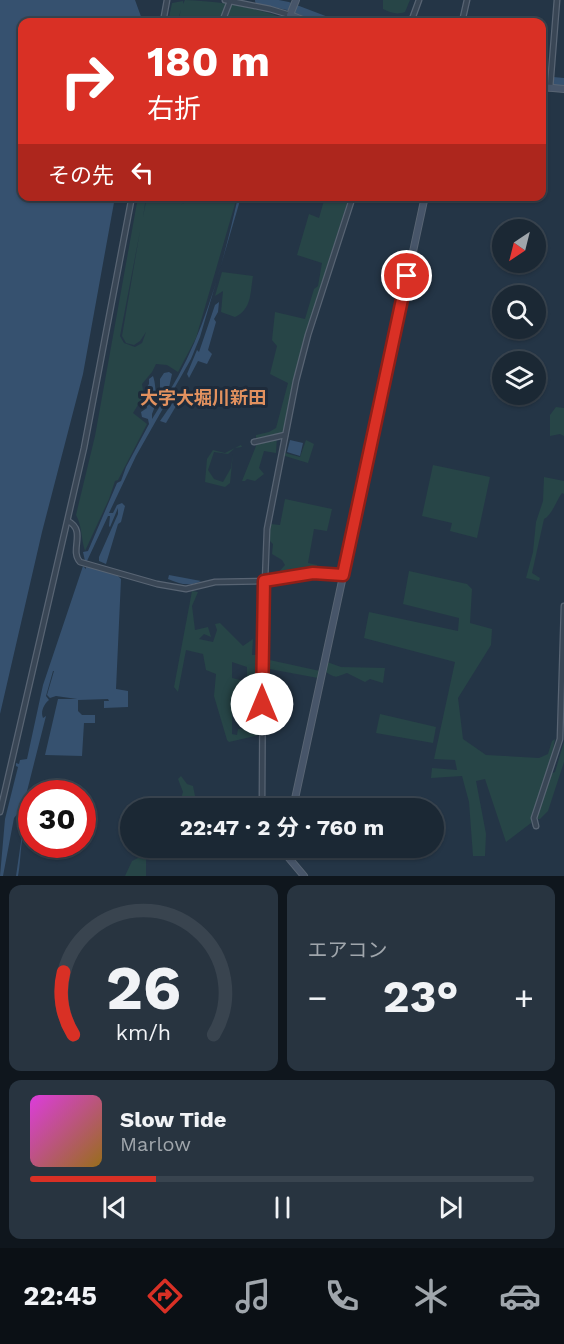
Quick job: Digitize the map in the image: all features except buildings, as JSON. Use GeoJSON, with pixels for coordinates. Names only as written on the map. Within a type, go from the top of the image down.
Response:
{"type":"FeatureCollection","features":[{"type":"Feature","properties":{"kind":"main road"},"geometry":{"type":"LineString","coordinates":[[296,2],[290,14],[299,18]]}},
{"type":"Feature","properties":{"kind":"main road"},"geometry":{"type":"LineString","coordinates":[[546,87],[564,89]]}},
{"type":"Feature","properties":{"kind":"main road"},"geometry":{"type":"LineString","coordinates":[[295,798],[423,201]]}},
{"type":"Feature","properties":{"kind":"main road"},"geometry":{"type":"LineString","coordinates":[[289,858],[304,876]]}},
{"type":"Feature","properties":{"kind":"street"},"geometry":{"type":"LineString","coordinates":[[164,18],[167,0]]}},
{"type":"Feature","properties":{"kind":"street"},"geometry":{"type":"LineString","coordinates":[[223,18],[227,0],[290,14]]}},
{"type":"Feature","properties":{"kind":"street"},"geometry":{"type":"LineString","coordinates":[[412,18],[418,0]]}},
{"type":"Feature","properties":{"kind":"street"},"geometry":{"type":"LineString","coordinates":[[463,18],[467,0]]}},
{"type":"Feature","properties":{"kind":"street"},"geometry":{"type":"LineString","coordinates":[[550,87],[557,0]]}},
{"type":"Feature","properties":{"kind":"street"},"geometry":{"type":"LineString","coordinates":[[0,812],[92,410],[131,201]]}},
{"type":"Feature","properties":{"kind":"street"},"geometry":{"type":"LineString","coordinates":[[262,798],[264,581],[267,529],[285,435],[308,335],[351,201]]}},
{"type":"Feature","properties":{"kind":"street"},"geometry":{"type":"LineString","coordinates":[[254,442],[285,435]]}},
{"type":"Feature","properties":{"kind":"street"},"geometry":{"type":"LineString","coordinates":[[68,521],[74,525],[78,535],[76,558],[80,562],[158,584],[186,589],[208,583],[264,581],[313,573],[343,575]]}},
{"type":"Feature","properties":{"kind":"street"},"geometry":{"type":"LineString","coordinates":[[536,826],[534,818],[560,739],[564,606]]}},
{"type":"Feature","properties":{"kind":"green space"},"geometry":{"type":"Polygon","coordinates":[[[185,0],[222,3],[280,18],[179,18],[181,10],[178,18],[169,18],[172,3],[183,1],[183,4],[185,0]]]}},
{"type":"Feature","properties":{"kind":"green space"},"geometry":{"type":"Polygon","coordinates":[[[383,0],[410,0],[405,12],[397,13],[383,9],[383,0]]]}},
{"type":"Feature","properties":{"kind":"green space"},"geometry":{"type":"Polygon","coordinates":[[[137,201],[145,201],[143,217],[146,201],[186,201],[181,205],[186,201],[236,201],[196,338],[178,372],[167,365],[156,364],[142,384],[144,395],[133,413],[147,424],[118,480],[115,481],[85,551],[76,515],[95,436],[137,201]],[[140,231],[120,336],[124,343],[135,347],[142,343],[146,332],[134,345],[126,343],[122,336],[140,231]]]}},
{"type":"Feature","properties":{"kind":"green space"},"geometry":{"type":"Polygon","coordinates":[[[324,201],[348,201],[308,326],[283,433],[277,435],[276,453],[264,451],[259,468],[264,474],[255,481],[247,479],[242,481],[256,446],[256,435],[276,428],[288,383],[270,374],[277,346],[272,340],[275,312],[305,319],[314,289],[318,286],[322,263],[297,255],[309,214],[319,218],[324,201]]]}},
{"type":"Feature","properties":{"kind":"green space"},"geometry":{"type":"Polygon","coordinates":[[[222,272],[253,276],[245,310],[235,317],[221,312],[223,291],[215,296],[222,272]]]}},
{"type":"Feature","properties":{"kind":"green space"},"geometry":{"type":"Polygon","coordinates":[[[556,407],[564,408],[564,436],[560,434],[550,436],[550,415],[556,407]]]}},
{"type":"Feature","properties":{"kind":"green space"},"geometry":{"type":"Polygon","coordinates":[[[306,440],[314,444],[308,463],[285,456],[285,453],[300,457],[306,440]]]}},
{"type":"Feature","properties":{"kind":"green space"},"geometry":{"type":"Polygon","coordinates":[[[235,448],[228,454],[214,452],[208,470],[214,479],[223,482],[231,468],[233,454],[230,483],[225,487],[205,482],[207,459],[213,450],[225,453],[235,448]]]}},
{"type":"Feature","properties":{"kind":"green space"},"geometry":{"type":"Polygon","coordinates":[[[433,465],[490,477],[477,538],[450,531],[452,523],[422,516],[433,465]]]}},
{"type":"Feature","properties":{"kind":"green space"},"geometry":{"type":"Polygon","coordinates":[[[544,477],[564,481],[564,494],[562,493],[552,511],[544,519],[532,573],[540,578],[539,581],[526,578],[533,552],[536,522],[543,501],[544,477]]]}},
{"type":"Feature","properties":{"kind":"green space"},"geometry":{"type":"Polygon","coordinates":[[[285,499],[332,509],[327,531],[314,529],[308,563],[317,565],[318,569],[266,579],[266,574],[278,573],[285,565],[282,560],[272,554],[273,544],[268,539],[270,524],[280,525],[285,499]]]}},
{"type":"Feature","properties":{"kind":"green space"},"geometry":{"type":"Polygon","coordinates":[[[409,571],[467,584],[472,589],[470,623],[492,629],[491,645],[458,698],[463,739],[486,755],[539,758],[548,754],[552,741],[555,739],[550,767],[531,823],[506,842],[485,779],[476,781],[486,834],[485,856],[473,856],[469,802],[462,776],[431,778],[432,768],[457,770],[455,760],[434,759],[455,662],[364,638],[369,612],[458,631],[459,618],[403,604],[409,571]]]}},
{"type":"Feature","properties":{"kind":"green space"},"geometry":{"type":"Polygon","coordinates":[[[192,591],[198,592],[192,606],[195,630],[208,627],[211,637],[204,634],[199,639],[213,642],[217,630],[215,624],[220,623],[243,646],[253,639],[252,655],[258,655],[261,629],[260,682],[244,677],[247,676],[247,667],[232,662],[232,678],[244,681],[239,693],[242,699],[232,706],[232,734],[237,735],[238,729],[259,727],[259,735],[229,742],[227,740],[214,696],[216,674],[206,670],[203,654],[186,650],[178,692],[174,687],[192,591]]]}},
{"type":"Feature","properties":{"kind":"green space"},"geometry":{"type":"Polygon","coordinates":[[[265,639],[265,659],[320,671],[318,678],[264,668],[265,639]]]}},
{"type":"Feature","properties":{"kind":"green space"},"geometry":{"type":"Polygon","coordinates":[[[327,662],[341,667],[385,668],[383,683],[370,679],[365,682],[347,673],[332,676],[326,672],[327,662]]]}},
{"type":"Feature","properties":{"kind":"green space"},"geometry":{"type":"Polygon","coordinates":[[[380,714],[436,727],[433,743],[376,733],[380,714]]]}},
{"type":"Feature","properties":{"kind":"green space"},"geometry":{"type":"Polygon","coordinates":[[[564,742],[564,762],[548,811],[540,819],[536,819],[551,774],[555,772],[564,742]]]}},
{"type":"Feature","properties":{"kind":"green space"},"geometry":{"type":"Polygon","coordinates":[[[181,776],[187,784],[193,786],[195,798],[181,798],[183,792],[178,779],[181,776]]]}},
{"type":"Feature","properties":{"kind":"green space"},"geometry":{"type":"Polygon","coordinates":[[[146,858],[146,876],[125,876],[132,861],[146,858]]]}},
{"type":"Feature","properties":{"kind":"water"},"geometry":{"type":"Polygon","coordinates":[[[0,0],[135,0],[142,18],[18,18],[18,201],[114,201],[83,374],[42,532],[0,714],[0,0]]]}},
{"type":"Feature","properties":{"kind":"water"},"geometry":{"type":"Polygon","coordinates":[[[237,201],[240,201],[220,268],[237,201]]]}},
{"type":"Feature","properties":{"kind":"water"},"geometry":{"type":"Polygon","coordinates":[[[218,277],[191,359],[136,456],[109,513],[113,513],[117,505],[122,503],[125,506],[106,564],[99,561],[99,557],[118,514],[118,508],[110,527],[110,516],[108,516],[85,561],[83,552],[88,551],[117,483],[121,481],[149,424],[148,419],[142,417],[141,412],[147,408],[145,390],[149,379],[153,376],[157,401],[152,419],[167,395],[160,395],[160,379],[164,373],[172,374],[169,392],[193,346],[218,277]]]}},
{"type":"Feature","properties":{"kind":"water"},"geometry":{"type":"Polygon","coordinates":[[[219,302],[208,350],[212,354],[207,364],[198,361],[189,378],[187,374],[197,350],[199,352],[215,305],[219,302]]]}},
{"type":"Feature","properties":{"kind":"water"},"geometry":{"type":"Polygon","coordinates":[[[176,398],[179,401],[166,423],[160,421],[176,398]]]}},
{"type":"Feature","properties":{"kind":"water"},"geometry":{"type":"Polygon","coordinates":[[[290,440],[303,443],[300,456],[287,452],[290,440]]]}},
{"type":"Feature","properties":{"kind":"water"},"geometry":{"type":"Polygon","coordinates":[[[83,566],[86,569],[86,566],[116,574],[121,579],[116,689],[128,691],[128,707],[104,708],[104,701],[109,701],[108,699],[78,700],[78,711],[82,715],[95,715],[95,723],[84,723],[82,756],[45,755],[58,699],[77,699],[56,696],[50,698],[47,695],[53,671],[46,696],[49,700],[42,713],[43,718],[46,716],[30,780],[18,780],[18,813],[14,818],[3,876],[0,876],[5,819],[18,767],[16,763],[19,764],[20,760],[27,759],[43,685],[83,566]]]}},
{"type":"Feature","properties":{"kind":"water"},"geometry":{"type":"Polygon","coordinates":[[[169,575],[201,581],[193,584],[180,583],[168,579],[169,575]]]}},
{"type":"Feature","properties":{"kind":"water"},"geometry":{"type":"Polygon","coordinates":[[[19,858],[20,858],[18,876],[16,876],[19,858]]]}},
{"type":"Feature","properties":{"kind":"waterway"},"geometry":{"type":"LineString","coordinates":[[259,0],[288,6],[320,18]]}},
{"type":"Feature","properties":{"kind":"waterway"},"geometry":{"type":"LineString","coordinates":[[546,80],[564,82]]}},
{"type":"Feature","properties":{"kind":"district","name":"大字大堀川新田"},"geometry":{"type":"Point","coordinates":[203,397]}},
{"type":"Feature","properties":{"kind":"route"},"geometry":{"type":"LineString","coordinates":[[262,704],[264,581],[313,573],[343,575],[407,276]]}}]}
